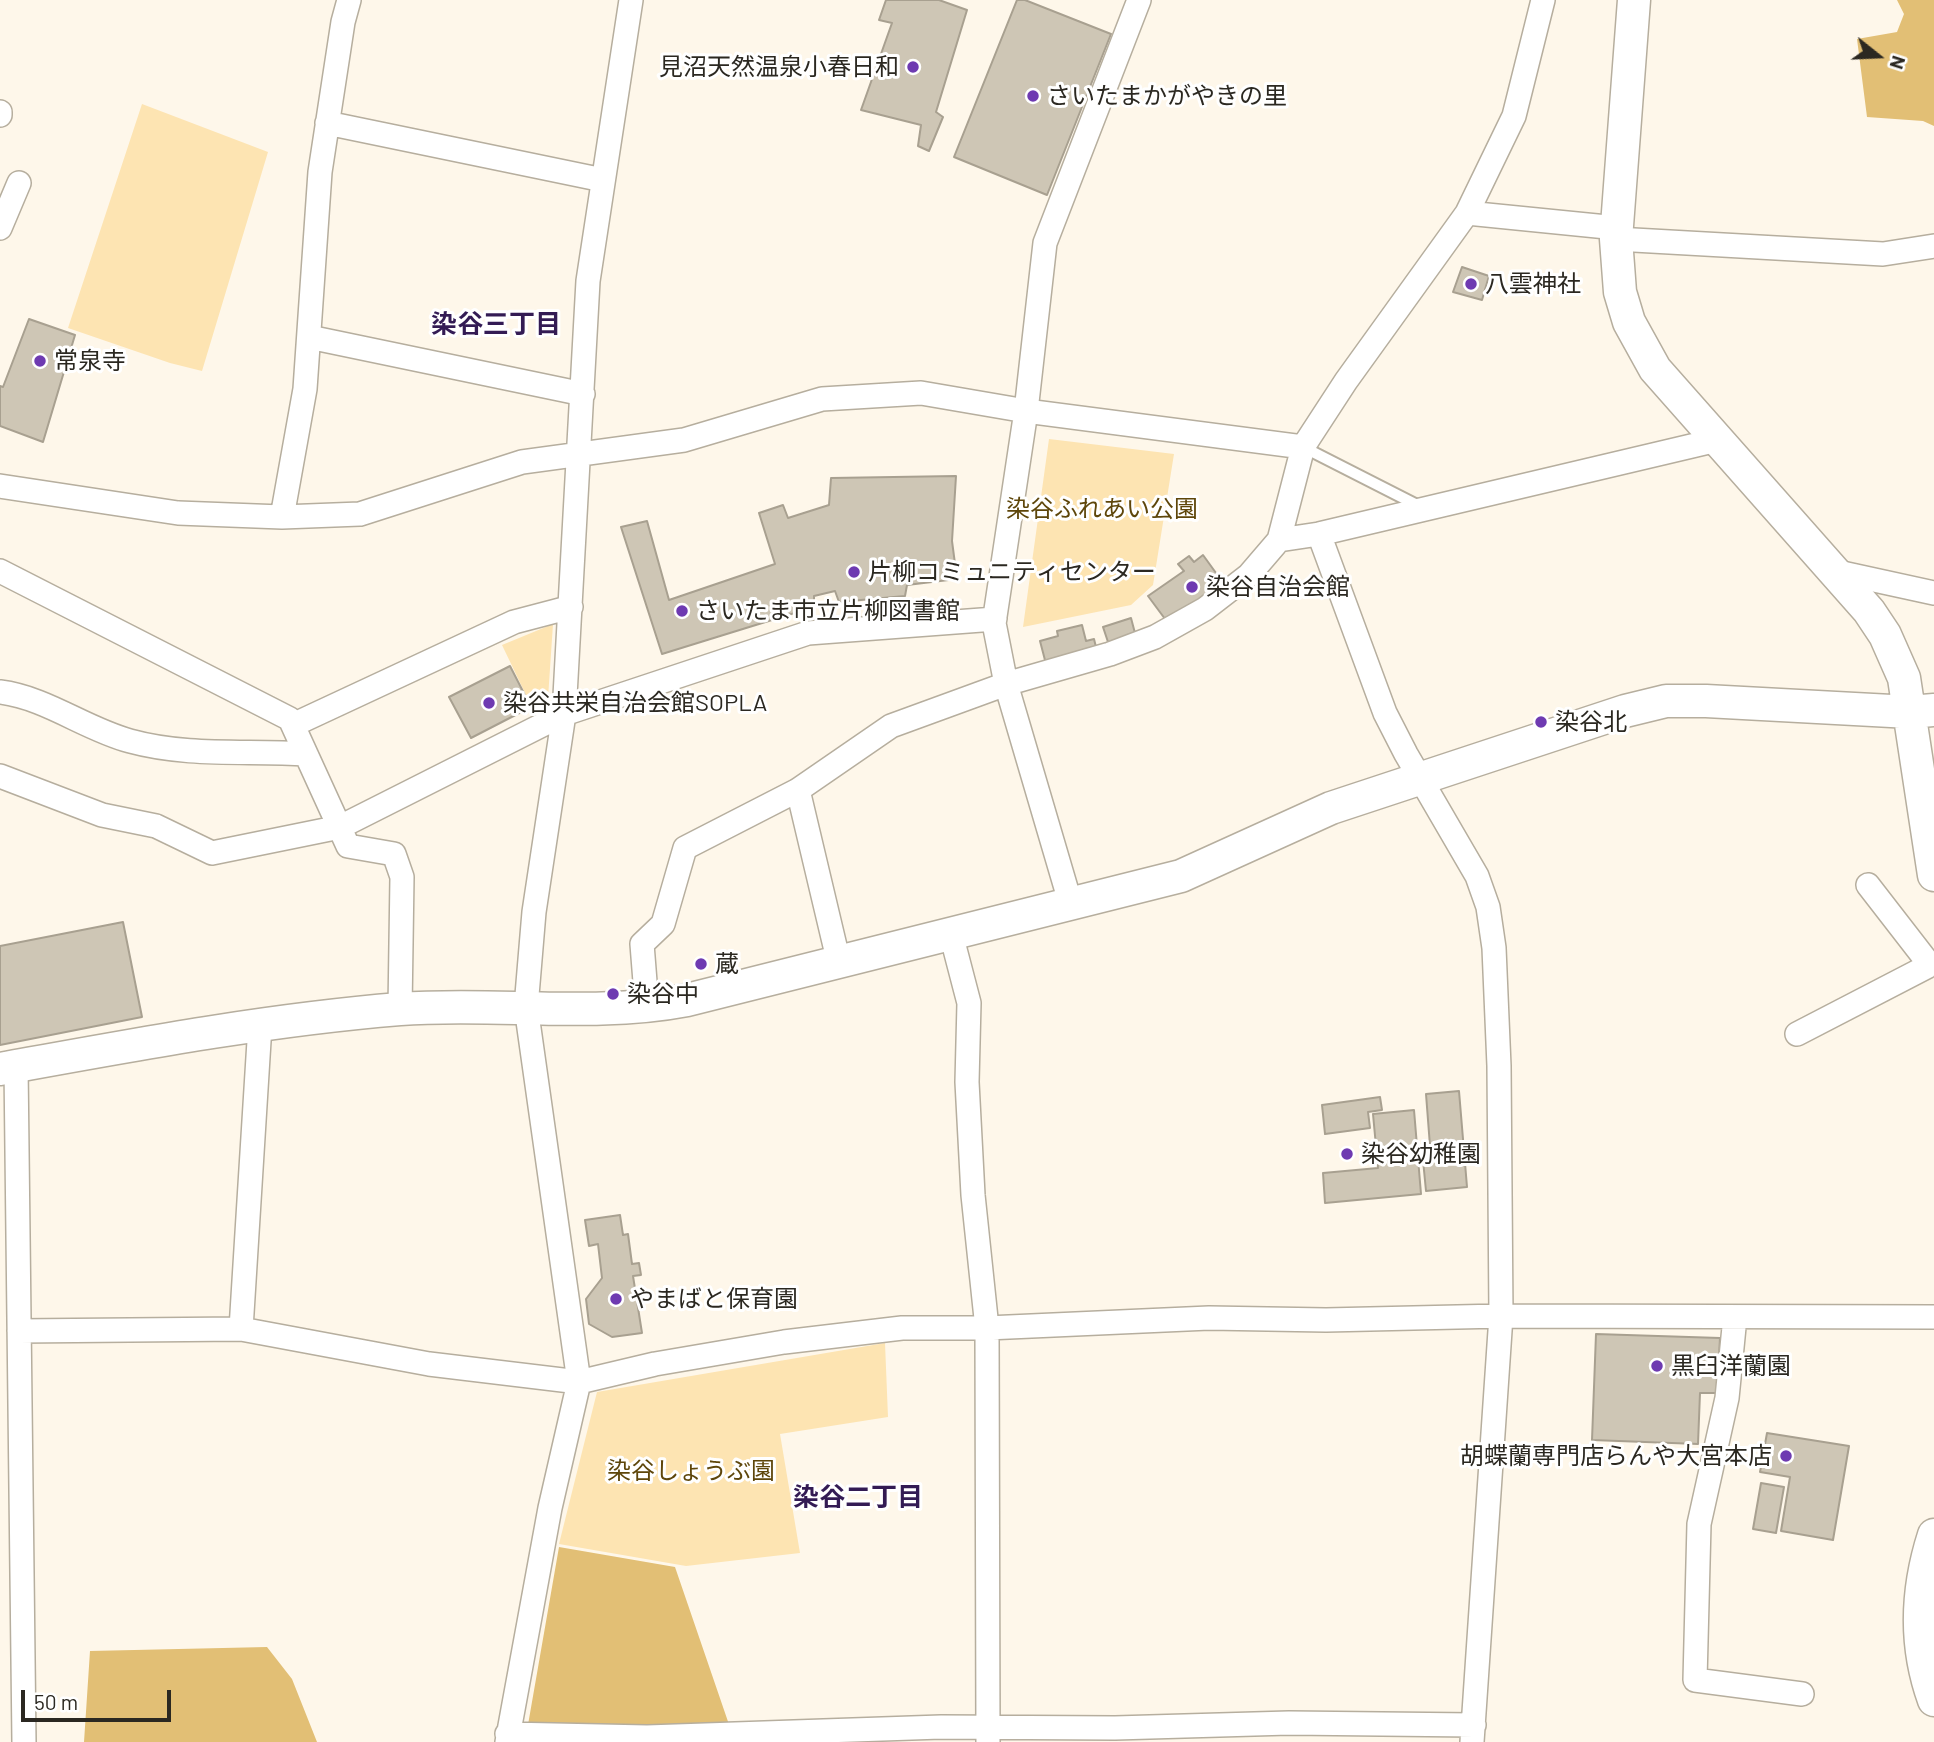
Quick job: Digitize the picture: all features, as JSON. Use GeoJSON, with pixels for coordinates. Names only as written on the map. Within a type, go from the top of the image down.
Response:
{"type":"FeatureCollection","features":[{"type":"Feature","properties":{"kind":"street"},"geometry":{"type":"LineString","coordinates":[[282,517],[305,389],[320,172],[349,0]]}},
{"type":"Feature","properties":{"kind":"street"},"geometry":{"type":"LineString","coordinates":[[631,0],[588,281],[564,714],[534,912],[526,1007],[579,1382],[553,1495],[507,1738],[988,1734],[1289,1723],[1473,1733],[1501,1316],[1499,1066],[1494,948],[1488,907],[1477,876],[1385,713],[1319,534]]}},
{"type":"Feature","properties":{"kind":"street"},"geometry":{"type":"LineString","coordinates":[[1071,905],[1006,684],[995,619],[1026,411],[1045,243],[1139,0]]}},
{"type":"Feature","properties":{"kind":"street"},"geometry":{"type":"LineString","coordinates":[[647,1007],[642,944],[663,924],[685,848],[798,790],[891,726],[1006,684],[1110,654],[1155,637],[1205,609],[1249,575],[1279,540],[1303,447],[1346,381],[1467,213],[1514,116],[1543,0]]}},
{"type":"Feature","properties":{"kind":"street"},"geometry":{"type":"LineString","coordinates":[[1634,0],[1617,233],[1620,292],[1640,345],[1655,369],[1885,635],[1922,711],[1934,875]]}},
{"type":"Feature","properties":{"kind":"street"},"geometry":{"type":"LineString","coordinates":[[327,123],[603,180]]}},
{"type":"Feature","properties":{"kind":"street"},"geometry":{"type":"LineString","coordinates":[[0,228],[19,183]]}},
{"type":"Feature","properties":{"kind":"street"},"geometry":{"type":"LineString","coordinates":[[1467,213],[1617,233],[1883,254],[1934,246]]}},
{"type":"Feature","properties":{"kind":"street"},"geometry":{"type":"LineString","coordinates":[[309,337],[583,394]]}},
{"type":"Feature","properties":{"kind":"street"},"geometry":{"type":"LineString","coordinates":[[0,486],[178,513],[282,517],[360,514],[522,462],[684,440],[822,399],[921,393],[1026,411],[1303,447]]}},
{"type":"Feature","properties":{"kind":"street"},"geometry":{"type":"LineString","coordinates":[[1279,540],[1319,534],[1717,440]]}},
{"type":"Feature","properties":{"kind":"street"},"geometry":{"type":"LineString","coordinates":[[0,571],[290,719],[348,846],[394,854],[402,877],[400,1009]]}},
{"type":"Feature","properties":{"kind":"street"},"geometry":{"type":"LineString","coordinates":[[1832,571],[1934,593]]}},
{"type":"Feature","properties":{"kind":"street"},"geometry":{"type":"LineString","coordinates":[[293,725],[514,622],[571,607]]}},
{"type":"Feature","properties":{"kind":"street"},"geometry":{"type":"LineString","coordinates":[[0,776],[102,815],[156,826],[212,853],[340,827],[564,714],[808,633],[995,619]]}},
{"type":"Feature","properties":{"kind":"street"},"geometry":{"type":"LineString","coordinates":[[0,692],[41,702],[130,741],[212,753],[262,751],[306,754]]}},
{"type":"Feature","properties":{"kind":"street"},"geometry":{"type":"LineString","coordinates":[[24,1742],[19,1331],[8,1067],[260,1025],[400,1009],[647,1007],[839,963],[1181,876],[1331,808],[1625,711],[1666,702],[1922,711]]}},
{"type":"Feature","properties":{"kind":"street"},"geometry":{"type":"LineString","coordinates":[[798,790],[839,963]]}},
{"type":"Feature","properties":{"kind":"street"},"geometry":{"type":"LineString","coordinates":[[1797,1034],[1932,964],[1868,885]]}},
{"type":"Feature","properties":{"kind":"street"},"geometry":{"type":"LineString","coordinates":[[951,934],[969,1003],[967,1082],[973,1195],[987,1328],[988,1734]]}},
{"type":"Feature","properties":{"kind":"street"},"geometry":{"type":"LineString","coordinates":[[241,1329],[260,1025]]}},
{"type":"Feature","properties":{"kind":"street"},"geometry":{"type":"LineString","coordinates":[[19,1331],[241,1329],[429,1364],[579,1382],[655,1364],[850,1333],[902,1328],[987,1328],[1209,1318],[1326,1321],[1501,1316],[1934,1317]]}},
{"type":"Feature","properties":{"kind":"street"},"geometry":{"type":"LineString","coordinates":[[1735,1317],[1727,1398],[1699,1524],[1695,1680],[1802,1694]]}},
{"type":"Feature","properties":{"kind":"street"},"geometry":{"type":"LineString","coordinates":[[1934,1535],[1918,1604],[1922,1663],[1934,1700]]}},
{"type":"Feature","properties":{"kind":"lane"},"geometry":{"type":"LineString","coordinates":[[1303,447],[1425,509]]}},
{"type":"Feature","properties":{"kind":"green space"},"geometry":{"type":"Polygon","coordinates":[[[142,104],[268,152],[202,371],[170,363],[68,328],[142,104]]]}},
{"type":"Feature","properties":{"kind":"green space","name":"染谷ふれあい公園"},"geometry":{"type":"Polygon","coordinates":[[[1049,439],[1174,454],[1153,585],[1131,605],[1023,627],[1049,439]]]}},
{"type":"Feature","properties":{"kind":"green space"},"geometry":{"type":"Polygon","coordinates":[[[553,624],[547,713],[537,718],[502,645],[553,624]]]}},
{"type":"Feature","properties":{"kind":"green space","name":"染谷しょうぶ園"},"geometry":{"type":"Polygon","coordinates":[[[885,1343],[888,1417],[780,1434],[800,1553],[686,1566],[559,1544],[597,1392],[885,1343]]]}},
{"type":"Feature","properties":{"kind":"shaded area"},"geometry":{"type":"Polygon","coordinates":[[[1897,0],[1934,0],[1934,126],[1923,121],[1867,117],[1857,39],[1897,32],[1904,14],[1897,0]]]}},
{"type":"Feature","properties":{"kind":"shaded area"},"geometry":{"type":"Polygon","coordinates":[[[559,1547],[675,1567],[735,1742],[525,1742],[559,1547]]]}},
{"type":"Feature","properties":{"kind":"shaded area"},"geometry":{"type":"Polygon","coordinates":[[[267,1647],[292,1679],[317,1742],[84,1742],[90,1651],[267,1647]]]}},
{"type":"Feature","properties":{"kind":"building","name":"見沼天然温泉小春日和"},"geometry":{"type":"Polygon","coordinates":[[[886,0],[939,0],[967,10],[936,112],[943,117],[929,151],[918,146],[921,125],[861,110],[892,23],[879,20],[886,0]]]}},
{"type":"Feature","properties":{"kind":"building","name":"さいたまかがやきの里"},"geometry":{"type":"Polygon","coordinates":[[[1017,0],[1025,0],[1111,34],[1047,195],[954,157],[1017,0]]]}},
{"type":"Feature","properties":{"kind":"building","name":"八雲神社"},"geometry":{"type":"Polygon","coordinates":[[[1462,267],[1489,276],[1482,300],[1453,292],[1462,267]]]}},
{"type":"Feature","properties":{"kind":"building","name":"常泉寺"},"geometry":{"type":"Polygon","coordinates":[[[29,319],[75,335],[43,442],[0,426],[0,386],[3,387],[29,319]]]}},
{"type":"Feature","properties":{"kind":"building","name":"片柳コミュニティセンター"},"geometry":{"type":"Polygon","coordinates":[[[956,476],[952,541],[957,579],[907,585],[905,596],[839,602],[835,591],[814,596],[814,607],[662,654],[621,527],[647,521],[669,600],[775,564],[759,513],[783,505],[788,518],[829,505],[831,478],[956,476]]]}},
{"type":"Feature","properties":{"kind":"building"},"geometry":{"type":"Polygon","coordinates":[[[1203,555],[1224,584],[1168,623],[1148,596],[1184,571],[1178,564],[1189,556],[1194,562],[1203,555]]]}},
{"type":"Feature","properties":{"kind":"building"},"geometry":{"type":"Polygon","coordinates":[[[1131,618],[1136,637],[1109,645],[1103,627],[1131,618]]]}},
{"type":"Feature","properties":{"kind":"building"},"geometry":{"type":"Polygon","coordinates":[[[1082,625],[1086,641],[1094,639],[1097,651],[1046,664],[1040,641],[1058,636],[1057,631],[1082,625]]]}},
{"type":"Feature","properties":{"kind":"building"},"geometry":{"type":"Polygon","coordinates":[[[510,666],[531,707],[471,738],[449,697],[510,666]]]}},
{"type":"Feature","properties":{"kind":"building"},"geometry":{"type":"Polygon","coordinates":[[[123,922],[142,1017],[0,1045],[0,946],[123,922]]]}},
{"type":"Feature","properties":{"kind":"building"},"geometry":{"type":"Polygon","coordinates":[[[1459,1091],[1467,1187],[1426,1191],[1423,1160],[1431,1159],[1426,1094],[1459,1091]]]}},
{"type":"Feature","properties":{"kind":"building"},"geometry":{"type":"Polygon","coordinates":[[[1380,1097],[1382,1110],[1368,1112],[1370,1128],[1325,1134],[1322,1105],[1380,1097]]]}},
{"type":"Feature","properties":{"kind":"building"},"geometry":{"type":"Polygon","coordinates":[[[1414,1110],[1421,1194],[1325,1203],[1323,1173],[1378,1168],[1373,1114],[1414,1110]]]}},
{"type":"Feature","properties":{"kind":"building"},"geometry":{"type":"Polygon","coordinates":[[[620,1215],[623,1235],[628,1234],[632,1264],[639,1263],[641,1275],[633,1276],[642,1333],[612,1337],[589,1324],[586,1299],[602,1278],[598,1244],[589,1246],[585,1220],[620,1215]]]}},
{"type":"Feature","properties":{"kind":"building","name":"黒臼洋蘭園"},"geometry":{"type":"Polygon","coordinates":[[[1596,1334],[1720,1338],[1717,1393],[1700,1393],[1698,1444],[1592,1440],[1596,1334]]]}},
{"type":"Feature","properties":{"kind":"building"},"geometry":{"type":"Polygon","coordinates":[[[1767,1433],[1849,1446],[1833,1540],[1781,1531],[1790,1477],[1760,1472],[1767,1433]]]}},
{"type":"Feature","properties":{"kind":"building"},"geometry":{"type":"Polygon","coordinates":[[[1761,1483],[1784,1487],[1776,1533],[1753,1529],[1761,1483]]]}},
{"type":"Feature","properties":{"kind":"place","name":"見沼天然温泉小春日和"},"geometry":{"type":"Point","coordinates":[913,67]}},
{"type":"Feature","properties":{"kind":"place","name":"さいたまかがやきの里"},"geometry":{"type":"Point","coordinates":[1033,96]}},
{"type":"Feature","properties":{"kind":"place","name":"八雲神社"},"geometry":{"type":"Point","coordinates":[1471,284]}},
{"type":"Feature","properties":{"kind":"place","name":"常泉寺"},"geometry":{"type":"Point","coordinates":[40,361]}},
{"type":"Feature","properties":{"kind":"place","name":"片柳コミュニティセンター"},"geometry":{"type":"Point","coordinates":[854,572]}},
{"type":"Feature","properties":{"kind":"place","name":"染谷自治会館"},"geometry":{"type":"Point","coordinates":[1192,587]}},
{"type":"Feature","properties":{"kind":"place","name":"さいたま市立片柳図書館"},"geometry":{"type":"Point","coordinates":[682,611]}},
{"type":"Feature","properties":{"kind":"place","name":"染谷共栄自治会館SOPLA"},"geometry":{"type":"Point","coordinates":[489,703]}},
{"type":"Feature","properties":{"kind":"place","name":"染谷北"},"geometry":{"type":"Point","coordinates":[1541,722]}},
{"type":"Feature","properties":{"kind":"place","name":"蔵"},"geometry":{"type":"Point","coordinates":[701,964]}},
{"type":"Feature","properties":{"kind":"place","name":"染谷中"},"geometry":{"type":"Point","coordinates":[613,994]}},
{"type":"Feature","properties":{"kind":"place","name":"染谷幼稚園"},"geometry":{"type":"Point","coordinates":[1347,1154]}},
{"type":"Feature","properties":{"kind":"place","name":"やまばと保育園"},"geometry":{"type":"Point","coordinates":[616,1299]}},
{"type":"Feature","properties":{"kind":"place","name":"黒臼洋蘭園"},"geometry":{"type":"Point","coordinates":[1657,1366]}},
{"type":"Feature","properties":{"kind":"place","name":"胡蝶蘭専門店らんや大宮本店"},"geometry":{"type":"Point","coordinates":[1786,1456]}},
{"type":"Feature","properties":{"kind":"district","name":"染谷三丁目"},"geometry":{"type":"Point","coordinates":[496,324]}},
{"type":"Feature","properties":{"kind":"district","name":"染谷二丁目"},"geometry":{"type":"Point","coordinates":[858,1497]}}]}
